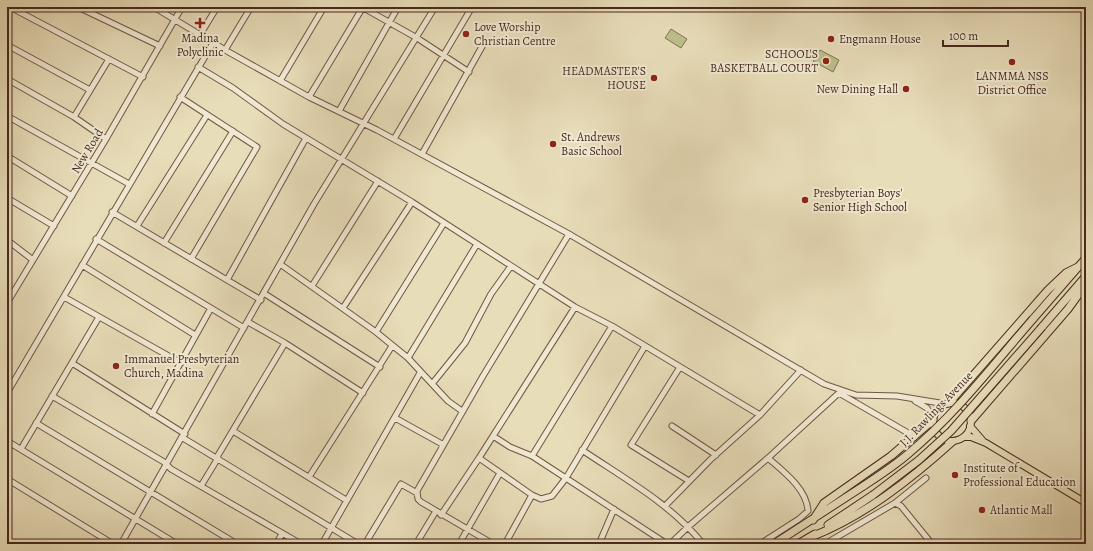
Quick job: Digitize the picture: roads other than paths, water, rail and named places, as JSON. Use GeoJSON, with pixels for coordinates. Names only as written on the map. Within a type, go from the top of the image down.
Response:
{"type":"FeatureCollection","features":[{"type":"Feature","properties":{"kind":"highway","name":"J.J. Rawlings Avenue"},"geometry":{"type":"LineString","coordinates":[[774,544],[907,455],[945,418],[1086,258]]}},
{"type":"Feature","properties":{"kind":"highway"},"geometry":{"type":"LineString","coordinates":[[947,404],[1048,290],[1066,273],[1078,267]]}},
{"type":"Feature","properties":{"kind":"highway","name":"J.J. Rawlings Avenue"},"geometry":{"type":"LineString","coordinates":[[798,544],[811,537],[873,495],[919,460],[951,430],[1086,276]]}},
{"type":"Feature","properties":{"kind":"highway"},"geometry":{"type":"LineString","coordinates":[[971,424],[1068,309],[1086,284]]}},
{"type":"Feature","properties":{"kind":"highway"},"geometry":{"type":"LineString","coordinates":[[812,520],[824,504],[891,456],[915,437],[933,418]]}},
{"type":"Feature","properties":{"kind":"highway"},"geometry":{"type":"LineString","coordinates":[[811,537],[847,520],[889,493],[913,476],[952,442]]}},
{"type":"Feature","properties":{"kind":"main road"},"geometry":{"type":"LineString","coordinates":[[986,443],[971,424],[966,410],[962,406],[947,404],[938,409],[933,418],[936,433],[940,438],[952,442],[964,437],[971,437],[986,443],[1086,503]]}},
{"type":"Feature","properties":{"kind":"main road"},"geometry":{"type":"LineString","coordinates":[[964,437],[971,424]]}},
{"type":"Feature","properties":{"kind":"street"},"geometry":{"type":"LineString","coordinates":[[10,7],[143,77]]}},
{"type":"Feature","properties":{"kind":"street"},"geometry":{"type":"LineString","coordinates":[[78,7],[160,46]]}},
{"type":"Feature","properties":{"kind":"street"},"geometry":{"type":"LineString","coordinates":[[154,7],[225,50],[309,97],[394,139],[569,234],[915,437]]}},
{"type":"Feature","properties":{"kind":"street","name":"New Road"},"geometry":{"type":"LineString","coordinates":[[7,303],[9,293],[33,260],[54,226],[143,77],[182,7]]}},
{"type":"Feature","properties":{"kind":"street"},"geometry":{"type":"LineString","coordinates":[[200,35],[217,7]]}},
{"type":"Feature","properties":{"kind":"street"},"geometry":{"type":"LineString","coordinates":[[225,50],[250,7]]}},
{"type":"Feature","properties":{"kind":"street"},"geometry":{"type":"LineString","coordinates":[[280,81],[324,7]]}},
{"type":"Feature","properties":{"kind":"street"},"geometry":{"type":"LineString","coordinates":[[309,97],[362,7],[390,22],[469,72]]}},
{"type":"Feature","properties":{"kind":"street"},"geometry":{"type":"LineString","coordinates":[[339,111],[398,7]]}},
{"type":"Feature","properties":{"kind":"street"},"geometry":{"type":"LineString","coordinates":[[121,544],[167,466],[244,328],[262,300],[280,264],[435,7]]}},
{"type":"Feature","properties":{"kind":"street"},"geometry":{"type":"LineString","coordinates":[[394,139],[472,7]]}},
{"type":"Feature","properties":{"kind":"street"},"geometry":{"type":"LineString","coordinates":[[7,393],[64,297],[96,239],[213,43]]}},
{"type":"Feature","properties":{"kind":"street"},"geometry":{"type":"LineString","coordinates":[[422,154],[484,43]]}},
{"type":"Feature","properties":{"kind":"street"},"geometry":{"type":"LineString","coordinates":[[7,45],[90,90]]}},
{"type":"Feature","properties":{"kind":"street"},"geometry":{"type":"LineString","coordinates":[[74,117],[109,59]]}},
{"type":"Feature","properties":{"kind":"street"},"geometry":{"type":"LineString","coordinates":[[198,67],[306,138],[412,202],[575,307],[612,326],[760,415]]}},
{"type":"Feature","properties":{"kind":"street"},"geometry":{"type":"LineString","coordinates":[[7,79],[74,117],[106,139]]}},
{"type":"Feature","properties":{"kind":"street"},"geometry":{"type":"LineString","coordinates":[[180,97],[257,147],[191,259]]}},
{"type":"Feature","properties":{"kind":"street"},"geometry":{"type":"LineString","coordinates":[[137,226],[207,115]]}},
{"type":"Feature","properties":{"kind":"street"},"geometry":{"type":"LineString","coordinates":[[7,116],[92,162],[129,184]]}},
{"type":"Feature","properties":{"kind":"street"},"geometry":{"type":"LineString","coordinates":[[164,243],[233,131]]}},
{"type":"Feature","properties":{"kind":"street"},"geometry":{"type":"LineString","coordinates":[[227,280],[306,138]]}},
{"type":"Feature","properties":{"kind":"street"},"geometry":{"type":"LineString","coordinates":[[7,156],[72,196]]}},
{"type":"Feature","properties":{"kind":"street"},"geometry":{"type":"LineString","coordinates":[[312,286],[378,181]]}},
{"type":"Feature","properties":{"kind":"street"},"geometry":{"type":"LineString","coordinates":[[7,198],[54,226]]}},
{"type":"Feature","properties":{"kind":"street"},"geometry":{"type":"LineString","coordinates":[[343,308],[412,202]]}},
{"type":"Feature","properties":{"kind":"street"},"geometry":{"type":"LineString","coordinates":[[112,212],[262,300]]}},
{"type":"Feature","properties":{"kind":"street"},"geometry":{"type":"LineString","coordinates":[[376,332],[444,224]]}},
{"type":"Feature","properties":{"kind":"street"},"geometry":{"type":"LineString","coordinates":[[493,544],[421,502],[418,499],[417,493],[442,444],[569,234]]}},
{"type":"Feature","properties":{"kind":"street"},"geometry":{"type":"LineString","coordinates":[[96,239],[244,328]]}},
{"type":"Feature","properties":{"kind":"street"},"geometry":{"type":"LineString","coordinates":[[7,240],[33,260]]}},
{"type":"Feature","properties":{"kind":"street"},"geometry":{"type":"LineString","coordinates":[[408,358],[477,244]]}},
{"type":"Feature","properties":{"kind":"street"},"geometry":{"type":"LineString","coordinates":[[280,264],[376,332],[408,358],[420,373],[448,401],[462,411]]}},
{"type":"Feature","properties":{"kind":"street"},"geometry":{"type":"LineString","coordinates":[[82,265],[195,335]]}},
{"type":"Feature","properties":{"kind":"street"},"geometry":{"type":"LineString","coordinates":[[432,384],[465,343],[491,294],[511,266]]}},
{"type":"Feature","properties":{"kind":"street"},"geometry":{"type":"LineString","coordinates":[[265,294],[380,367]]}},
{"type":"Feature","properties":{"kind":"street"},"geometry":{"type":"LineString","coordinates":[[64,297],[181,363]]}},
{"type":"Feature","properties":{"kind":"street"},"geometry":{"type":"LineString","coordinates":[[441,514],[479,458],[575,307]]}},
{"type":"Feature","properties":{"kind":"street"},"geometry":{"type":"LineString","coordinates":[[152,414],[211,308]]}},
{"type":"Feature","properties":{"kind":"street"},"geometry":{"type":"LineString","coordinates":[[21,449],[99,317]]}},
{"type":"Feature","properties":{"kind":"street"},"geometry":{"type":"LineString","coordinates":[[248,322],[285,343],[363,393]]}},
{"type":"Feature","properties":{"kind":"street"},"geometry":{"type":"LineString","coordinates":[[532,456],[612,326]]}},
{"type":"Feature","properties":{"kind":"street"},"geometry":{"type":"LineString","coordinates":[[201,486],[285,343]]}},
{"type":"Feature","properties":{"kind":"street"},"geometry":{"type":"LineString","coordinates":[[309,477],[392,346]]}},
{"type":"Feature","properties":{"kind":"street"},"geometry":{"type":"LineString","coordinates":[[479,458],[532,495],[541,499],[552,496],[566,478],[645,346]]}},
{"type":"Feature","properties":{"kind":"street"},"geometry":{"type":"LineString","coordinates":[[72,363],[184,436],[358,544]]}},
{"type":"Feature","properties":{"kind":"street"},"geometry":{"type":"LineString","coordinates":[[680,367],[631,445],[689,481]]}},
{"type":"Feature","properties":{"kind":"street"},"geometry":{"type":"LineString","coordinates":[[665,506],[716,455],[760,415],[801,370]]}},
{"type":"Feature","properties":{"kind":"street"},"geometry":{"type":"LineString","coordinates":[[322,544],[420,373]]}},
{"type":"Feature","properties":{"kind":"street"},"geometry":{"type":"LineString","coordinates":[[840,392],[856,395],[909,398],[947,404]]}},
{"type":"Feature","properties":{"kind":"street"},"geometry":{"type":"LineString","coordinates":[[493,436],[510,447],[532,456],[669,544],[768,458],[840,392]]}},
{"type":"Feature","properties":{"kind":"street"},"geometry":{"type":"LineString","coordinates":[[52,396],[167,466],[301,544]]}},
{"type":"Feature","properties":{"kind":"street"},"geometry":{"type":"LineString","coordinates":[[909,398],[926,408],[933,418]]}},
{"type":"Feature","properties":{"kind":"street"},"geometry":{"type":"LineString","coordinates":[[395,418],[442,444]]}},
{"type":"Feature","properties":{"kind":"street"},"geometry":{"type":"LineString","coordinates":[[36,423],[152,491],[237,544]]}},
{"type":"Feature","properties":{"kind":"street"},"geometry":{"type":"LineString","coordinates":[[672,426],[716,455]]}},
{"type":"Feature","properties":{"kind":"street"},"geometry":{"type":"LineString","coordinates":[[233,430],[346,500]]}},
{"type":"Feature","properties":{"kind":"street"},"geometry":{"type":"LineString","coordinates":[[7,442],[137,518],[171,542],[177,544]]}},
{"type":"Feature","properties":{"kind":"street"},"geometry":{"type":"LineString","coordinates":[[582,450],[665,506],[689,526],[703,544]]}},
{"type":"Feature","properties":{"kind":"street"},"geometry":{"type":"LineString","coordinates":[[760,544],[799,519],[808,511],[806,501],[797,486],[768,458]]}},
{"type":"Feature","properties":{"kind":"street"},"geometry":{"type":"LineString","coordinates":[[459,544],[500,473]]}},
{"type":"Feature","properties":{"kind":"street"},"geometry":{"type":"LineString","coordinates":[[825,544],[894,503],[926,478]]}},
{"type":"Feature","properties":{"kind":"street"},"geometry":{"type":"LineString","coordinates":[[7,479],[113,544]]}},
{"type":"Feature","properties":{"kind":"street"},"geometry":{"type":"LineString","coordinates":[[365,544],[401,484],[417,493]]}},
{"type":"Feature","properties":{"kind":"street"},"geometry":{"type":"LineString","coordinates":[[505,544],[532,495]]}},
{"type":"Feature","properties":{"kind":"street"},"geometry":{"type":"LineString","coordinates":[[894,503],[901,506],[932,544]]}},
{"type":"Feature","properties":{"kind":"street"},"geometry":{"type":"LineString","coordinates":[[599,544],[614,509]]}},
{"type":"Feature","properties":{"kind":"street"},"geometry":{"type":"LineString","coordinates":[[416,544],[436,511]]}},
{"type":"Feature","properties":{"kind":"street"},"geometry":{"type":"LineString","coordinates":[[276,544],[282,534]]}},
{"type":"Feature","properties":{"kind":"place","name":"Madina Polyclinic"},"geometry":{"type":"Point","coordinates":[200,23]}},
{"type":"Feature","properties":{"kind":"place","name":"Love Worship Christian Centre"},"geometry":{"type":"Point","coordinates":[466,34]}},
{"type":"Feature","properties":{"kind":"place","name":"Engmann House"},"geometry":{"type":"Point","coordinates":[831,39]}},
{"type":"Feature","properties":{"kind":"place","name":"SCHOOL'S BASKETBALL COURT"},"geometry":{"type":"Point","coordinates":[826,61]}},
{"type":"Feature","properties":{"kind":"place","name":"LANMMA NSS District Office"},"geometry":{"type":"Point","coordinates":[1012,62]}},
{"type":"Feature","properties":{"kind":"place","name":"HEADMASTER'S HOUSE"},"geometry":{"type":"Point","coordinates":[654,78]}},
{"type":"Feature","properties":{"kind":"place","name":"New Dining Hall"},"geometry":{"type":"Point","coordinates":[906,89]}},
{"type":"Feature","properties":{"kind":"place","name":"St. Andrews Basic School"},"geometry":{"type":"Point","coordinates":[553,144]}},
{"type":"Feature","properties":{"kind":"place","name":"Presbyterian Boys' Senior High School"},"geometry":{"type":"Point","coordinates":[805,200]}},
{"type":"Feature","properties":{"kind":"place","name":"Immanuel Presbyterian Church, Madina"},"geometry":{"type":"Point","coordinates":[116,366]}},
{"type":"Feature","properties":{"kind":"place","name":"Institute of Professional Education"},"geometry":{"type":"Point","coordinates":[955,475]}},
{"type":"Feature","properties":{"kind":"place","name":"Atlantic Mall"},"geometry":{"type":"Point","coordinates":[982,510]}}]}
